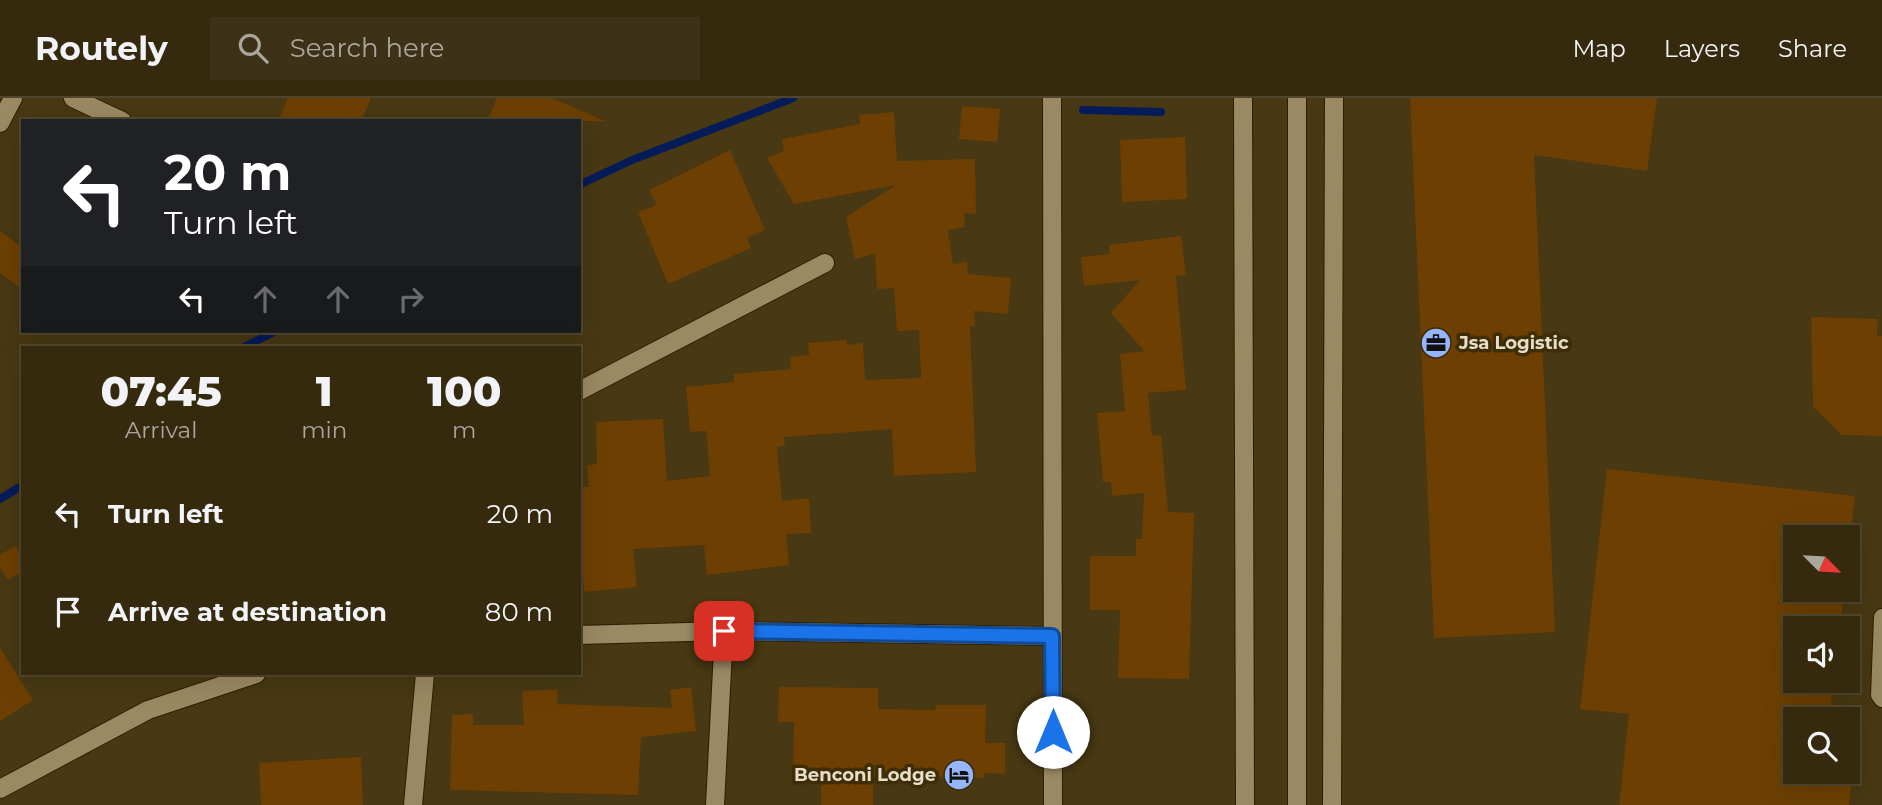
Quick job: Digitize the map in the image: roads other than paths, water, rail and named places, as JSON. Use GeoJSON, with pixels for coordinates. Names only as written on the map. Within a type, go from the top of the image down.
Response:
{"type":"FeatureCollection","features":[{"type":"Feature","properties":{"kind":"street"},"geometry":{"type":"LineString","coordinates":[[0,123],[13,98]]}},
{"type":"Feature","properties":{"kind":"street"},"geometry":{"type":"LineString","coordinates":[[72,98],[118,119]]}},
{"type":"Feature","properties":{"kind":"street"},"geometry":{"type":"LineString","coordinates":[[1052,98],[1053,805]]}},
{"type":"Feature","properties":{"kind":"street"},"geometry":{"type":"LineString","coordinates":[[1243,98],[1245,805]]}},
{"type":"Feature","properties":{"kind":"street"},"geometry":{"type":"LineString","coordinates":[[1297,98],[1297,805]]}},
{"type":"Feature","properties":{"kind":"street"},"geometry":{"type":"LineString","coordinates":[[1332,805],[1334,98]]}},
{"type":"Feature","properties":{"kind":"street"},"geometry":{"type":"LineString","coordinates":[[581,390],[825,263]]}},
{"type":"Feature","properties":{"kind":"street"},"geometry":{"type":"LineString","coordinates":[[581,635],[724,631],[1052,636]]}},
{"type":"Feature","properties":{"kind":"street"},"geometry":{"type":"LineString","coordinates":[[715,805],[724,631]]}},
{"type":"Feature","properties":{"kind":"street"},"geometry":{"type":"LineString","coordinates":[[0,789],[148,710],[253,675]]}},
{"type":"Feature","properties":{"kind":"street"},"geometry":{"type":"LineString","coordinates":[[414,805],[425,675]]}},
{"type":"Feature","properties":{"kind":"lane"},"geometry":{"type":"LineString","coordinates":[[1882,617],[1879,695],[1882,699]]}},
{"type":"Feature","properties":{"kind":"waterway"},"geometry":{"type":"LineString","coordinates":[[581,184],[632,160],[793,98]]}},
{"type":"Feature","properties":{"kind":"waterway"},"geometry":{"type":"LineString","coordinates":[[1083,110],[1161,112]]}},
{"type":"Feature","properties":{"kind":"waterway"},"geometry":{"type":"LineString","coordinates":[[246,346],[272,333]]}},
{"type":"Feature","properties":{"kind":"waterway"},"geometry":{"type":"LineString","coordinates":[[0,499],[21,486]]}},
{"type":"Feature","properties":{"kind":"place","name":"Jsa Logistic"},"geometry":{"type":"Point","coordinates":[1436,343]}},
{"type":"Feature","properties":{"kind":"place","name":"Benconi Lodge"},"geometry":{"type":"Point","coordinates":[959,775]}}]}
